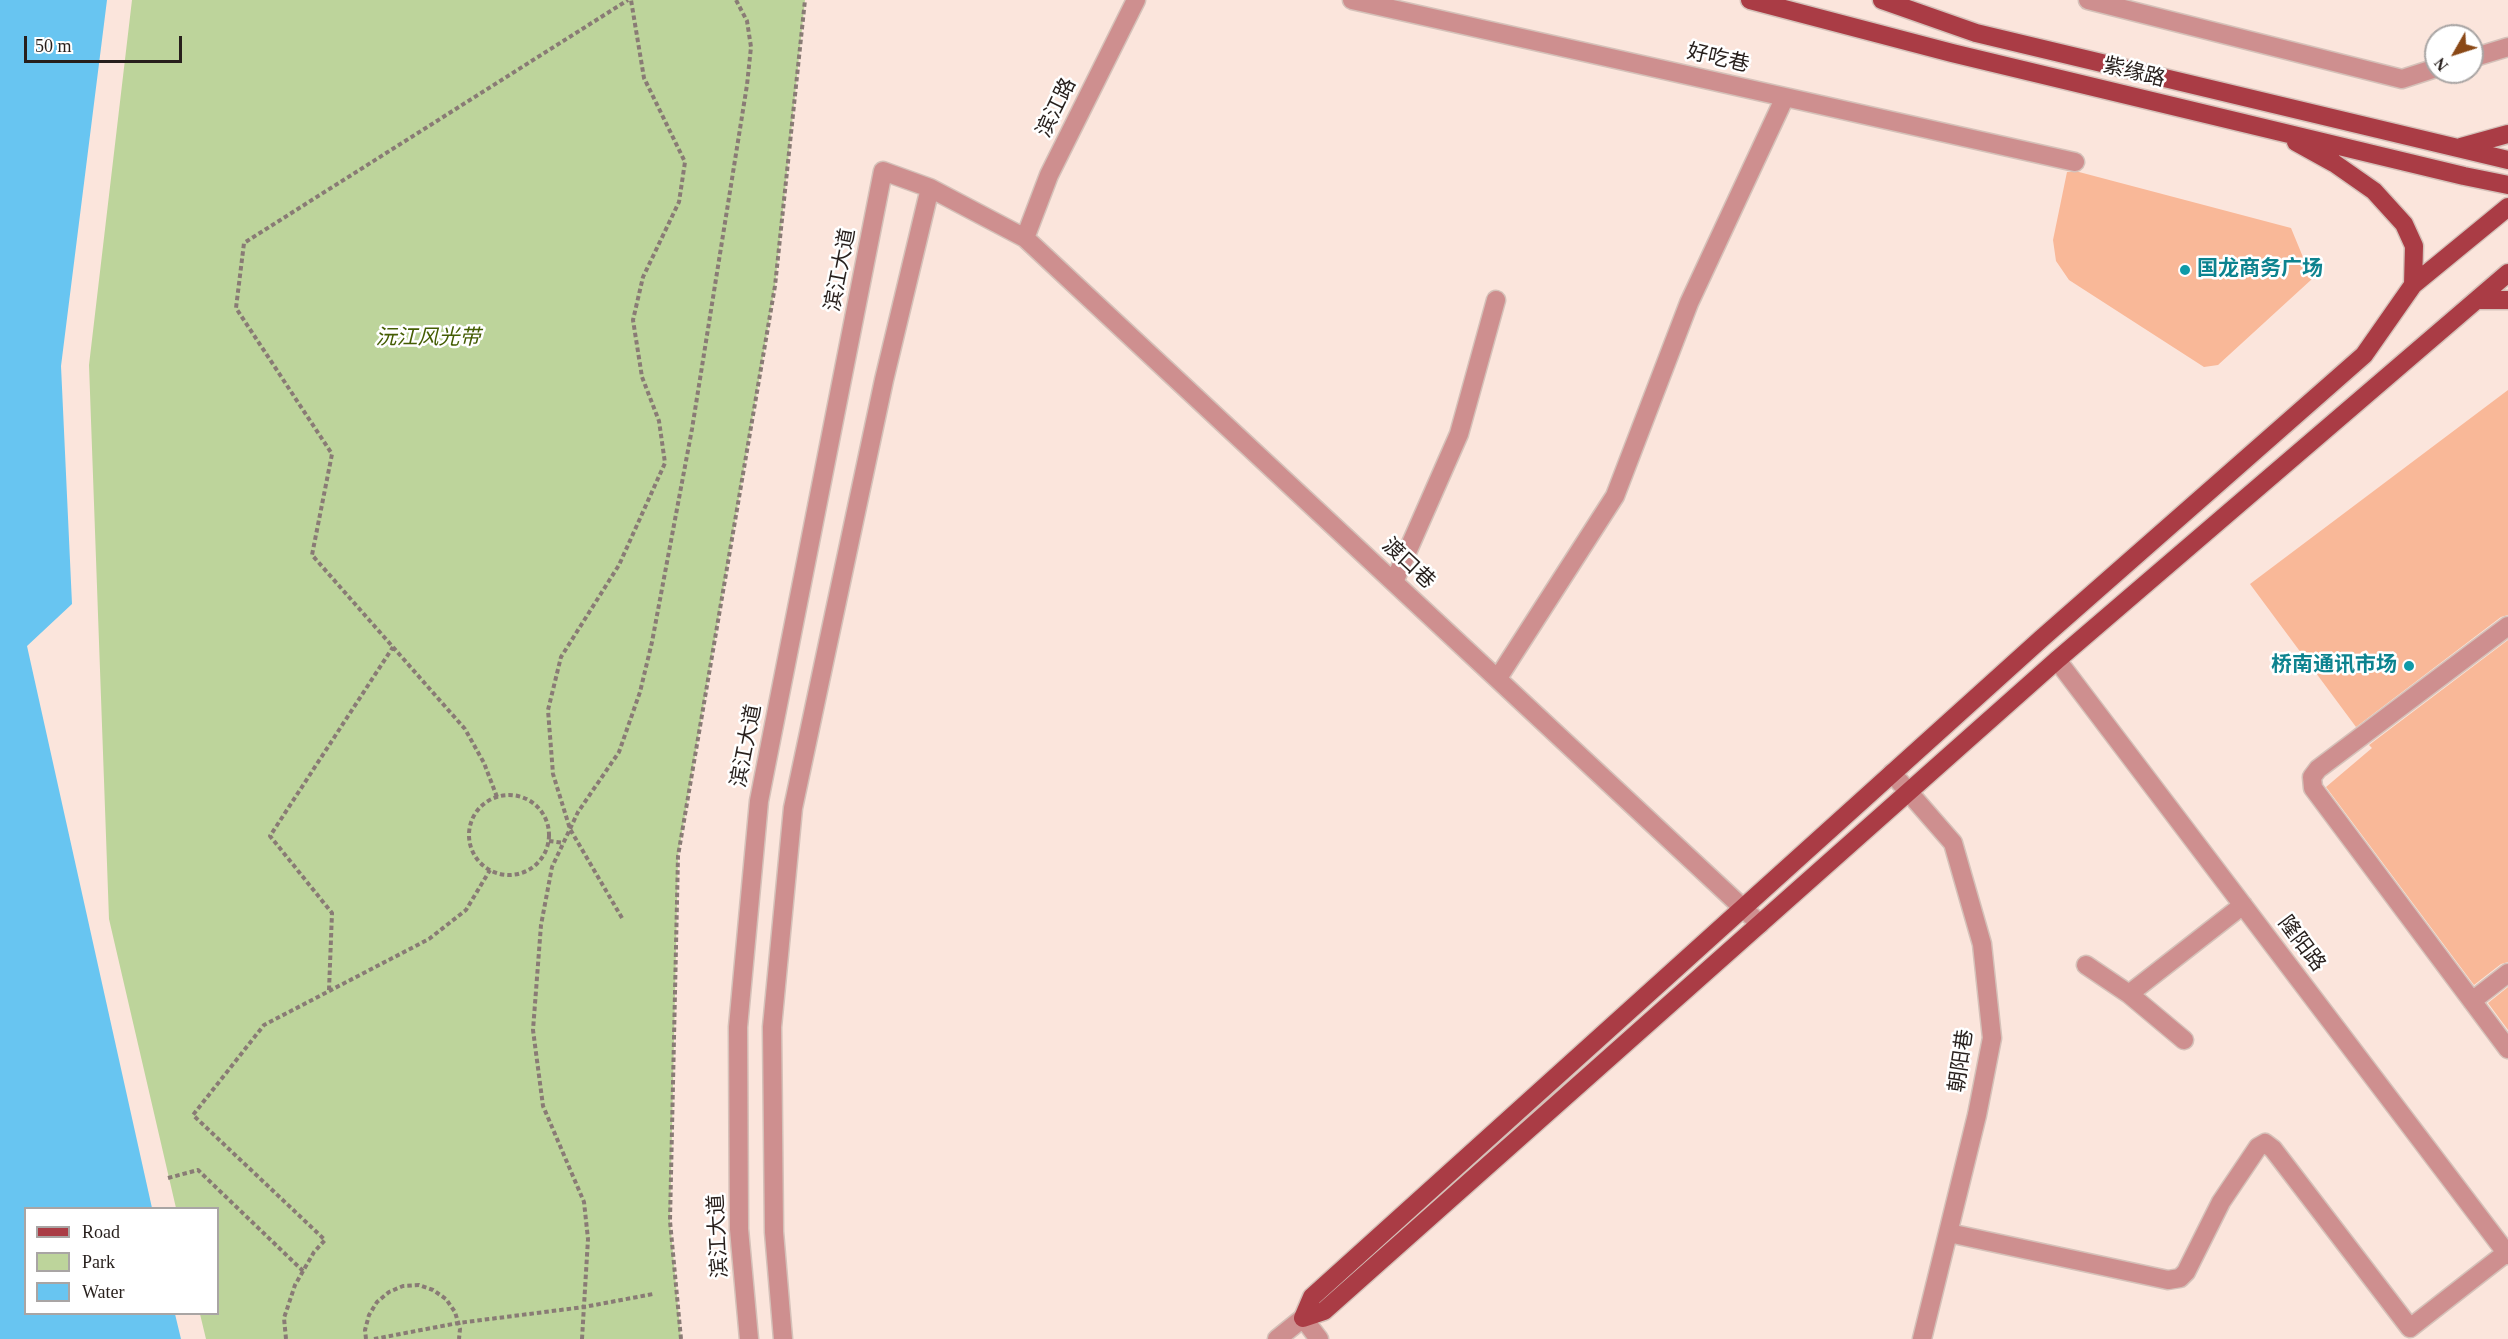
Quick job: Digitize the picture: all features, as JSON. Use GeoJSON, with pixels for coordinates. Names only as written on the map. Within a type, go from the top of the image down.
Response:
{"type":"FeatureCollection","features":[{"type":"Feature","properties":{"kind":"main road","name":"紫缘路"},"geometry":{"type":"LineString","coordinates":[[1750,0],[1952,53],[2464,176],[2508,184]]}},
{"type":"Feature","properties":{"kind":"main road","name":"紫缘路"},"geometry":{"type":"LineString","coordinates":[[1882,0],[1976,33],[2508,160]]}},
{"type":"Feature","properties":{"kind":"main road"},"geometry":{"type":"LineString","coordinates":[[2274,130],[2334,162],[2374,191],[2404,224],[2414,246],[2413,285]]}},
{"type":"Feature","properties":{"kind":"main road"},"geometry":{"type":"LineString","coordinates":[[2457,148],[2508,134]]}},
{"type":"Feature","properties":{"kind":"main road"},"geometry":{"type":"LineString","coordinates":[[1303,1318],[1312,1297],[2041,639],[2364,355],[2413,285],[2508,207]]}},
{"type":"Feature","properties":{"kind":"main road"},"geometry":{"type":"LineString","coordinates":[[1303,1318],[1324,1311],[2057,660],[2508,273]]}},
{"type":"Feature","properties":{"kind":"main road"},"geometry":{"type":"LineString","coordinates":[[2477,300],[2508,300]]}},
{"type":"Feature","properties":{"kind":"street","name":"滨江路"},"geometry":{"type":"LineString","coordinates":[[1025,238],[1049,175],[1136,0]]}},
{"type":"Feature","properties":{"kind":"street","name":"好吃巷"},"geometry":{"type":"LineString","coordinates":[[1352,0],[2075,162]]}},
{"type":"Feature","properties":{"kind":"street"},"geometry":{"type":"LineString","coordinates":[[2088,0],[2402,79],[2424,72]]}},
{"type":"Feature","properties":{"kind":"street"},"geometry":{"type":"LineString","coordinates":[[2484,54],[2508,47]]}},
{"type":"Feature","properties":{"kind":"street"},"geometry":{"type":"LineString","coordinates":[[1498,678],[1615,496],[1689,303],[1785,97]]}},
{"type":"Feature","properties":{"kind":"street","name":"渡口巷"},"geometry":{"type":"LineString","coordinates":[[883,171],[930,188],[1025,238],[1760,924]]}},
{"type":"Feature","properties":{"kind":"street","name":"滨江大道"},"geometry":{"type":"LineString","coordinates":[[749,1339],[739,1229],[738,1027],[759,801],[883,171]]}},
{"type":"Feature","properties":{"kind":"street"},"geometry":{"type":"LineString","coordinates":[[783,1339],[774,1232],[772,1027],[793,808],[884,380],[930,188]]}},
{"type":"Feature","properties":{"kind":"street"},"geometry":{"type":"LineString","coordinates":[[1394,582],[1459,434],[1496,300]]}},
{"type":"Feature","properties":{"kind":"street"},"geometry":{"type":"LineString","coordinates":[[2508,626],[2318,769],[2312,777],[2313,788],[2508,1049]]}},
{"type":"Feature","properties":{"kind":"street","name":"隆阳路"},"geometry":{"type":"LineString","coordinates":[[2057,660],[2507,1254]]}},
{"type":"Feature","properties":{"kind":"street","name":"朝阳巷"},"geometry":{"type":"LineString","coordinates":[[1892,773],[1953,843],[1982,944],[1992,1038],[1977,1115],[1922,1339]]}},
{"type":"Feature","properties":{"kind":"street"},"geometry":{"type":"LineString","coordinates":[[2129,994],[2243,905]]}},
{"type":"Feature","properties":{"kind":"street"},"geometry":{"type":"LineString","coordinates":[[2086,965],[2129,994],[2184,1040]]}},
{"type":"Feature","properties":{"kind":"street"},"geometry":{"type":"LineString","coordinates":[[2472,1001],[2508,973]]}},
{"type":"Feature","properties":{"kind":"street"},"geometry":{"type":"LineString","coordinates":[[1949,1233],[2168,1280],[2180,1278],[2186,1272],[2221,1202],[2258,1147],[2265,1143],[2273,1149],[2403,1334],[2507,1254]]}},
{"type":"Feature","properties":{"kind":"street"},"geometry":{"type":"LineString","coordinates":[[1277,1339],[1303,1318],[1319,1339]]}},
{"type":"Feature","properties":{"kind":"path"},"geometry":{"type":"LineString","coordinates":[[497,797],[484,763],[465,729],[312,555],[332,454],[236,308],[244,243],[630,0],[644,78],[686,162],[679,202],[643,277],[633,320],[642,377],[659,421],[665,463],[619,565],[561,657],[548,710],[553,774],[570,830],[622,918]]}},
{"type":"Feature","properties":{"kind":"path"},"geometry":{"type":"LineString","coordinates":[[582,1339],[588,1239],[584,1202],[543,1106],[533,1030],[542,925],[552,867],[578,812],[619,752],[640,692],[652,642],[692,429],[747,85],[751,47],[747,21],[736,0]]}},
{"type":"Feature","properties":{"kind":"path"},"geometry":{"type":"LineString","coordinates":[[681,1339],[670,1221],[678,856],[775,286],[805,0]]}},
{"type":"Feature","properties":{"kind":"path"},"geometry":{"type":"LineString","coordinates":[[329,991],[332,913],[270,836],[393,647]]}},
{"type":"Feature","properties":{"kind":"path"},"geometry":{"type":"LineString","coordinates":[[510,795],[523,798],[535,805],[543,815],[548,827],[549,841],[542,858],[527,871],[515,875],[502,875],[490,870],[480,862],[472,851],[471,825],[476,813],[486,803],[497,797],[510,795]]}},
{"type":"Feature","properties":{"kind":"path"},"geometry":{"type":"LineString","coordinates":[[549,841],[564,843]]}},
{"type":"Feature","properties":{"kind":"path"},"geometry":{"type":"LineString","coordinates":[[286,1339],[284,1318],[295,1285],[314,1252],[325,1240],[193,1115],[264,1025],[429,939],[466,910],[490,870]]}},
{"type":"Feature","properties":{"kind":"path"},"geometry":{"type":"LineString","coordinates":[[168,1178],[198,1170],[303,1271]]}},
{"type":"Feature","properties":{"kind":"path"},"geometry":{"type":"LineString","coordinates":[[366,1339],[365,1330],[369,1315],[376,1302],[388,1292],[403,1286],[419,1286],[433,1290],[446,1299],[455,1312],[459,1339]]}},
{"type":"Feature","properties":{"kind":"path"},"geometry":{"type":"LineString","coordinates":[[374,1339],[458,1323],[584,1307],[654,1294]]}},
{"type":"Feature","properties":{"kind":"green space","name":"沅江风光带"},"geometry":{"type":"Polygon","coordinates":[[[132,0],[805,0],[775,286],[678,856],[670,1221],[681,1339],[206,1339],[200,1315],[219,1315],[219,1207],[176,1207],[109,919],[89,365],[132,0]]]}},
{"type":"Feature","properties":{"kind":"water"},"geometry":{"type":"Polygon","coordinates":[[[0,0],[107,0],[61,366],[72,604],[27,646],[152,1207],[24,1207],[24,1315],[175,1315],[181,1339],[0,1339],[0,0]]]}},
{"type":"Feature","properties":{"kind":"building","name":"国龙商务广场"},"geometry":{"type":"Polygon","coordinates":[[[2067,172],[2079,172],[2291,228],[2312,279],[2218,365],[2204,367],[2069,280],[2056,261],[2053,240],[2067,172]]]}},
{"type":"Feature","properties":{"kind":"building"},"geometry":{"type":"Polygon","coordinates":[[[2508,390],[2508,615],[2501,617],[2356,727],[2250,584],[2508,390]]]}},
{"type":"Feature","properties":{"kind":"building"},"geometry":{"type":"Polygon","coordinates":[[[2508,640],[2508,962],[2501,964],[2474,985],[2326,787],[2372,748],[2369,745],[2508,640]]]}},
{"type":"Feature","properties":{"kind":"building"},"geometry":{"type":"Polygon","coordinates":[[[2508,987],[2508,1030],[2488,1003],[2508,987]]]}},
{"type":"Feature","properties":{"kind":"place","name":"国龙商务广场"},"geometry":{"type":"Point","coordinates":[2185,270]}},
{"type":"Feature","properties":{"kind":"place","name":"桥南通讯市场"},"geometry":{"type":"Point","coordinates":[2409,666]}}]}
